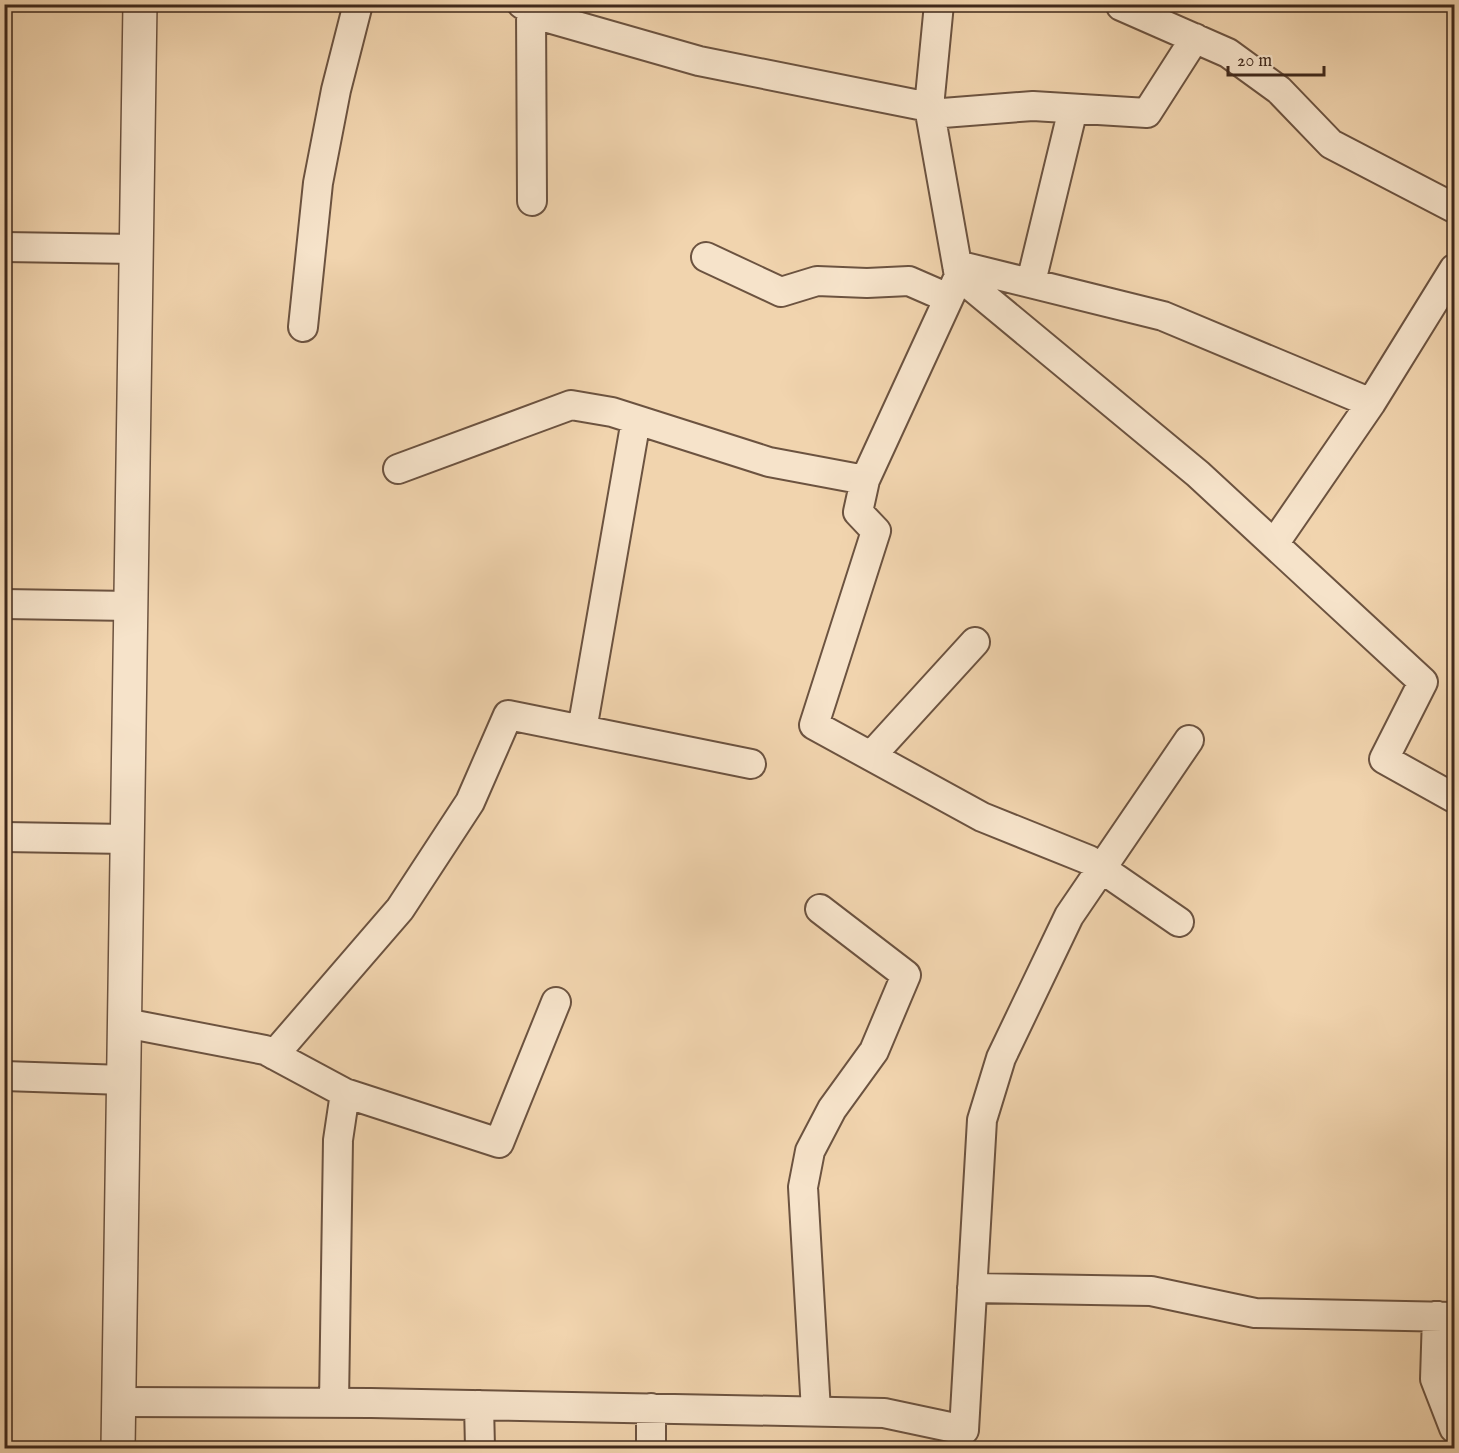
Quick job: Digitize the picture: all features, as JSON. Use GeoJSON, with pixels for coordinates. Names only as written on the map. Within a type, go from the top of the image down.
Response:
{"type":"FeatureCollection","features":[{"type":"Feature","properties":{"kind":"street"},"geometry":{"type":"LineString","coordinates":[[118,1449],[140,4]]}},
{"type":"Feature","properties":{"kind":"street"},"geometry":{"type":"LineString","coordinates":[[303,327],[318,183],[336,90],[358,4]]}},
{"type":"Feature","properties":{"kind":"street"},"geometry":{"type":"LineString","coordinates":[[939,4],[929,110],[955,280],[865,480],[858,512],[876,531],[814,725],[982,817],[1089,860],[1179,922]]}},
{"type":"Feature","properties":{"kind":"street"},"geometry":{"type":"LineString","coordinates":[[1123,4],[1121,6],[1228,53],[1279,90],[1331,144],[1455,208]]}},
{"type":"Feature","properties":{"kind":"street"},"geometry":{"type":"LineString","coordinates":[[532,201],[526,7],[545,17],[699,61],[929,110],[1033,106],[1147,113],[1195,38]]}},
{"type":"Feature","properties":{"kind":"street"},"geometry":{"type":"LineString","coordinates":[[1031,282],[1073,109]]}},
{"type":"Feature","properties":{"kind":"street"},"geometry":{"type":"LineString","coordinates":[[4,247],[136,249]]}},
{"type":"Feature","properties":{"kind":"street"},"geometry":{"type":"LineString","coordinates":[[706,257],[781,292],[818,281],[1031,282],[1163,316],[1371,404]]}},
{"type":"Feature","properties":{"kind":"street"},"geometry":{"type":"LineString","coordinates":[[1274,544],[1371,404],[1455,269]]}},
{"type":"Feature","properties":{"kind":"street"},"geometry":{"type":"LineString","coordinates":[[955,280],[1198,474],[1423,682],[1384,759],[1455,798]]}},
{"type":"Feature","properties":{"kind":"street"},"geometry":{"type":"LineString","coordinates":[[398,469],[570,405],[612,412],[770,462],[865,480]]}},
{"type":"Feature","properties":{"kind":"street"},"geometry":{"type":"LineString","coordinates":[[582,730],[636,420]]}},
{"type":"Feature","properties":{"kind":"street"},"geometry":{"type":"LineString","coordinates":[[4,604],[131,606]]}},
{"type":"Feature","properties":{"kind":"street"},"geometry":{"type":"LineString","coordinates":[[872,756],[975,642]]}},
{"type":"Feature","properties":{"kind":"street"},"geometry":{"type":"LineString","coordinates":[[274,1055],[400,909],[470,802],[508,715],[751,764]]}},
{"type":"Feature","properties":{"kind":"street"},"geometry":{"type":"LineString","coordinates":[[118,1402],[479,1405],[884,1413],[964,1430],[982,1120],[1001,1058],[1069,916],[1100,867],[1189,740]]}},
{"type":"Feature","properties":{"kind":"street"},"geometry":{"type":"LineString","coordinates":[[4,837],[127,839]]}},
{"type":"Feature","properties":{"kind":"street"},"geometry":{"type":"LineString","coordinates":[[816,1411],[803,1187],[810,1151],[832,1109],[874,1051],[906,975],[820,909]]}},
{"type":"Feature","properties":{"kind":"street"},"geometry":{"type":"LineString","coordinates":[[125,1023],[265,1050],[345,1093],[499,1143],[556,1002]]}},
{"type":"Feature","properties":{"kind":"street"},"geometry":{"type":"LineString","coordinates":[[4,1076],[124,1080]]}},
{"type":"Feature","properties":{"kind":"street"},"geometry":{"type":"LineString","coordinates":[[334,1403],[338,1140],[345,1093]]}},
{"type":"Feature","properties":{"kind":"street"},"geometry":{"type":"LineString","coordinates":[[972,1288],[1151,1291],[1255,1313],[1446,1317],[1435,1379],[1455,1428]]}},
{"type":"Feature","properties":{"kind":"street"},"geometry":{"type":"LineString","coordinates":[[479,1405],[480,1449]]}},
{"type":"Feature","properties":{"kind":"street"},"geometry":{"type":"LineString","coordinates":[[651,1408],[651,1449]]}}]}
